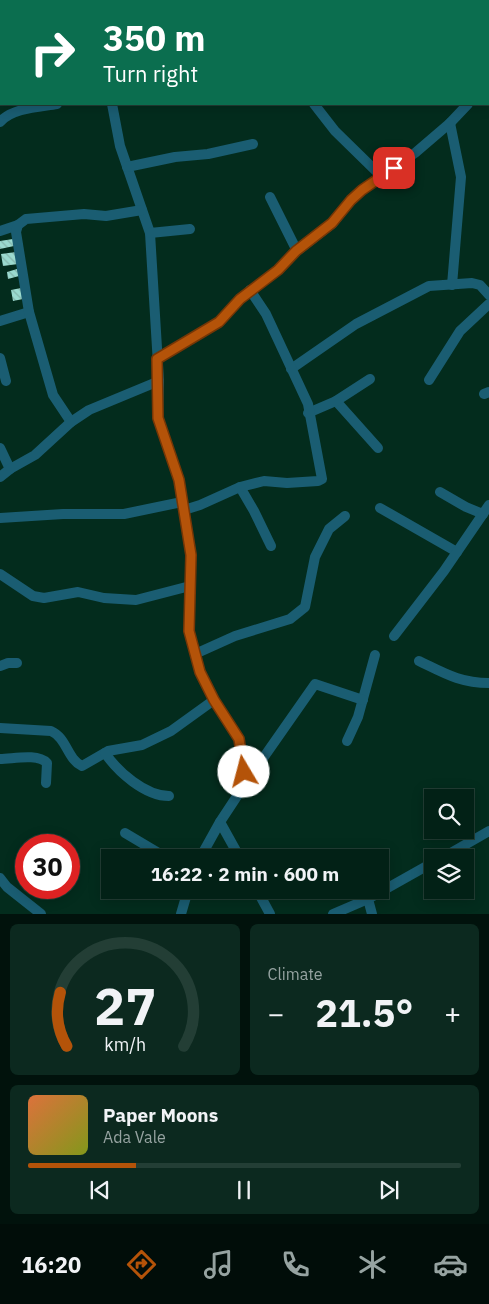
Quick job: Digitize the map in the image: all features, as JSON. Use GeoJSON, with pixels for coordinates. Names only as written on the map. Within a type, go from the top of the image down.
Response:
{"type":"FeatureCollection","features":[{"type":"Feature","properties":{"kind":"street"},"geometry":{"type":"LineString","coordinates":[[0,122],[11,113],[51,105]]}},
{"type":"Feature","properties":{"kind":"street"},"geometry":{"type":"LineString","coordinates":[[112,105],[120,146],[150,233],[159,381],[158,418],[179,480],[191,555],[189,631],[200,672],[214,700],[239,739],[245,784]]}},
{"type":"Feature","properties":{"kind":"street"},"geometry":{"type":"LineString","coordinates":[[315,105],[335,131],[381,176]]}},
{"type":"Feature","properties":{"kind":"street"},"geometry":{"type":"LineString","coordinates":[[157,359],[219,322],[250,290],[278,270],[296,251],[332,223],[351,200],[381,176],[415,153],[450,123],[467,105]]}},
{"type":"Feature","properties":{"kind":"street"},"geometry":{"type":"LineString","coordinates":[[450,123],[461,177],[452,285]]}},
{"type":"Feature","properties":{"kind":"street"},"geometry":{"type":"LineString","coordinates":[[127,167],[175,157],[208,154],[253,144]]}},
{"type":"Feature","properties":{"kind":"street"},"geometry":{"type":"LineString","coordinates":[[270,197],[296,251]]}},
{"type":"Feature","properties":{"kind":"street"},"geometry":{"type":"LineString","coordinates":[[0,231],[18,225],[26,218],[84,214],[106,216],[142,210]]}},
{"type":"Feature","properties":{"kind":"street"},"geometry":{"type":"LineString","coordinates":[[18,225],[16,232],[29,312],[53,395],[71,422]]}},
{"type":"Feature","properties":{"kind":"street"},"geometry":{"type":"LineString","coordinates":[[150,233],[190,229]]}},
{"type":"Feature","properties":{"kind":"street"},"geometry":{"type":"LineString","coordinates":[[291,370],[356,324],[429,286],[472,283],[480,285],[489,295]]}},
{"type":"Feature","properties":{"kind":"street"},"geometry":{"type":"LineString","coordinates":[[0,518],[63,514],[124,514],[200,505],[240,488],[264,481],[287,483],[318,481],[322,479],[308,414],[308,404],[266,314],[250,290]]}},
{"type":"Feature","properties":{"kind":"street"},"geometry":{"type":"LineString","coordinates":[[428,380],[460,331],[489,304]]}},
{"type":"Feature","properties":{"kind":"street"},"geometry":{"type":"LineString","coordinates":[[0,322],[29,312]]}},
{"type":"Feature","properties":{"kind":"street"},"geometry":{"type":"LineString","coordinates":[[0,358],[6,381]]}},
{"type":"Feature","properties":{"kind":"street"},"geometry":{"type":"LineString","coordinates":[[308,414],[336,401],[370,379]]}},
{"type":"Feature","properties":{"kind":"street"},"geometry":{"type":"LineString","coordinates":[[0,477],[35,455],[71,422],[89,410],[159,381]]}},
{"type":"Feature","properties":{"kind":"street"},"geometry":{"type":"LineString","coordinates":[[336,401],[378,448]]}},
{"type":"Feature","properties":{"kind":"street"},"geometry":{"type":"LineString","coordinates":[[0,448],[10,469]]}},
{"type":"Feature","properties":{"kind":"street"},"geometry":{"type":"LineString","coordinates":[[240,488],[254,511],[271,546]]}},
{"type":"Feature","properties":{"kind":"street"},"geometry":{"type":"LineString","coordinates":[[440,492],[482,514]]}},
{"type":"Feature","properties":{"kind":"street"},"geometry":{"type":"LineString","coordinates":[[394,636],[444,571],[489,505]]}},
{"type":"Feature","properties":{"kind":"street"},"geometry":{"type":"LineString","coordinates":[[380,508],[457,552]]}},
{"type":"Feature","properties":{"kind":"street"},"geometry":{"type":"LineString","coordinates":[[195,654],[235,636],[290,619],[305,607],[315,557],[329,529],[346,516]]}},
{"type":"Feature","properties":{"kind":"street"},"geometry":{"type":"LineString","coordinates":[[0,574],[32,596],[44,598],[78,592],[104,598],[136,600],[190,586]]}},
{"type":"Feature","properties":{"kind":"street"},"geometry":{"type":"LineString","coordinates":[[347,741],[358,717],[375,655]]}},
{"type":"Feature","properties":{"kind":"street"},"geometry":{"type":"LineString","coordinates":[[419,661],[460,680],[473,683],[489,683]]}},
{"type":"Feature","properties":{"kind":"street"},"geometry":{"type":"LineString","coordinates":[[0,666],[8,663],[17,663]]}},
{"type":"Feature","properties":{"kind":"street"},"geometry":{"type":"LineString","coordinates":[[205,849],[245,784],[315,684],[363,700]]}},
{"type":"Feature","properties":{"kind":"street"},"geometry":{"type":"LineString","coordinates":[[0,728],[51,731],[61,738],[75,763],[82,766],[115,749],[142,745],[171,731],[214,700]]}},
{"type":"Feature","properties":{"kind":"street"},"geometry":{"type":"LineString","coordinates":[[105,753],[124,776],[152,792],[169,796]]}},
{"type":"Feature","properties":{"kind":"street"},"geometry":{"type":"LineString","coordinates":[[0,759],[35,758],[44,760],[47,763],[46,782]]}},
{"type":"Feature","properties":{"kind":"street"},"geometry":{"type":"LineString","coordinates":[[220,822],[235,849]]}},
{"type":"Feature","properties":{"kind":"street"},"geometry":{"type":"LineString","coordinates":[[458,849],[489,831]]}},
{"type":"Feature","properties":{"kind":"street"},"geometry":{"type":"LineString","coordinates":[[125,833],[151,849]]}},
{"type":"Feature","properties":{"kind":"street"},"geometry":{"type":"LineString","coordinates":[[389,887],[424,868]]}},
{"type":"Feature","properties":{"kind":"street"},"geometry":{"type":"LineString","coordinates":[[0,878],[3,890],[41,914]]}},
{"type":"Feature","properties":{"kind":"street"},"geometry":{"type":"LineString","coordinates":[[182,914],[186,899]]}},
{"type":"Feature","properties":{"kind":"street"},"geometry":{"type":"LineString","coordinates":[[262,899],[270,914]]}},
{"type":"Feature","properties":{"kind":"street"},"geometry":{"type":"LineString","coordinates":[[332,914],[368,899],[372,914]]}},
{"type":"Feature","properties":{"kind":"building"},"geometry":{"type":"Polygon","coordinates":[[[13,239],[14,246],[0,249],[0,241],[13,239]]]}},
{"type":"Feature","properties":{"kind":"building"},"geometry":{"type":"Polygon","coordinates":[[[16,252],[18,264],[3,266],[1,254],[16,252]]]}},
{"type":"Feature","properties":{"kind":"building"},"geometry":{"type":"Polygon","coordinates":[[[17,269],[19,276],[8,279],[7,272],[17,269]]]}},
{"type":"Feature","properties":{"kind":"building"},"geometry":{"type":"Polygon","coordinates":[[[21,288],[23,299],[13,301],[11,290],[21,288]]]}},
{"type":"Feature","properties":{"kind":"route"},"geometry":{"type":"LineString","coordinates":[[244,772],[239,739],[214,700],[200,672],[189,631],[191,555],[179,480],[158,418],[159,381],[157,359],[219,322],[250,290],[278,270],[296,251],[332,223],[362,190],[394,168]]}}]}
